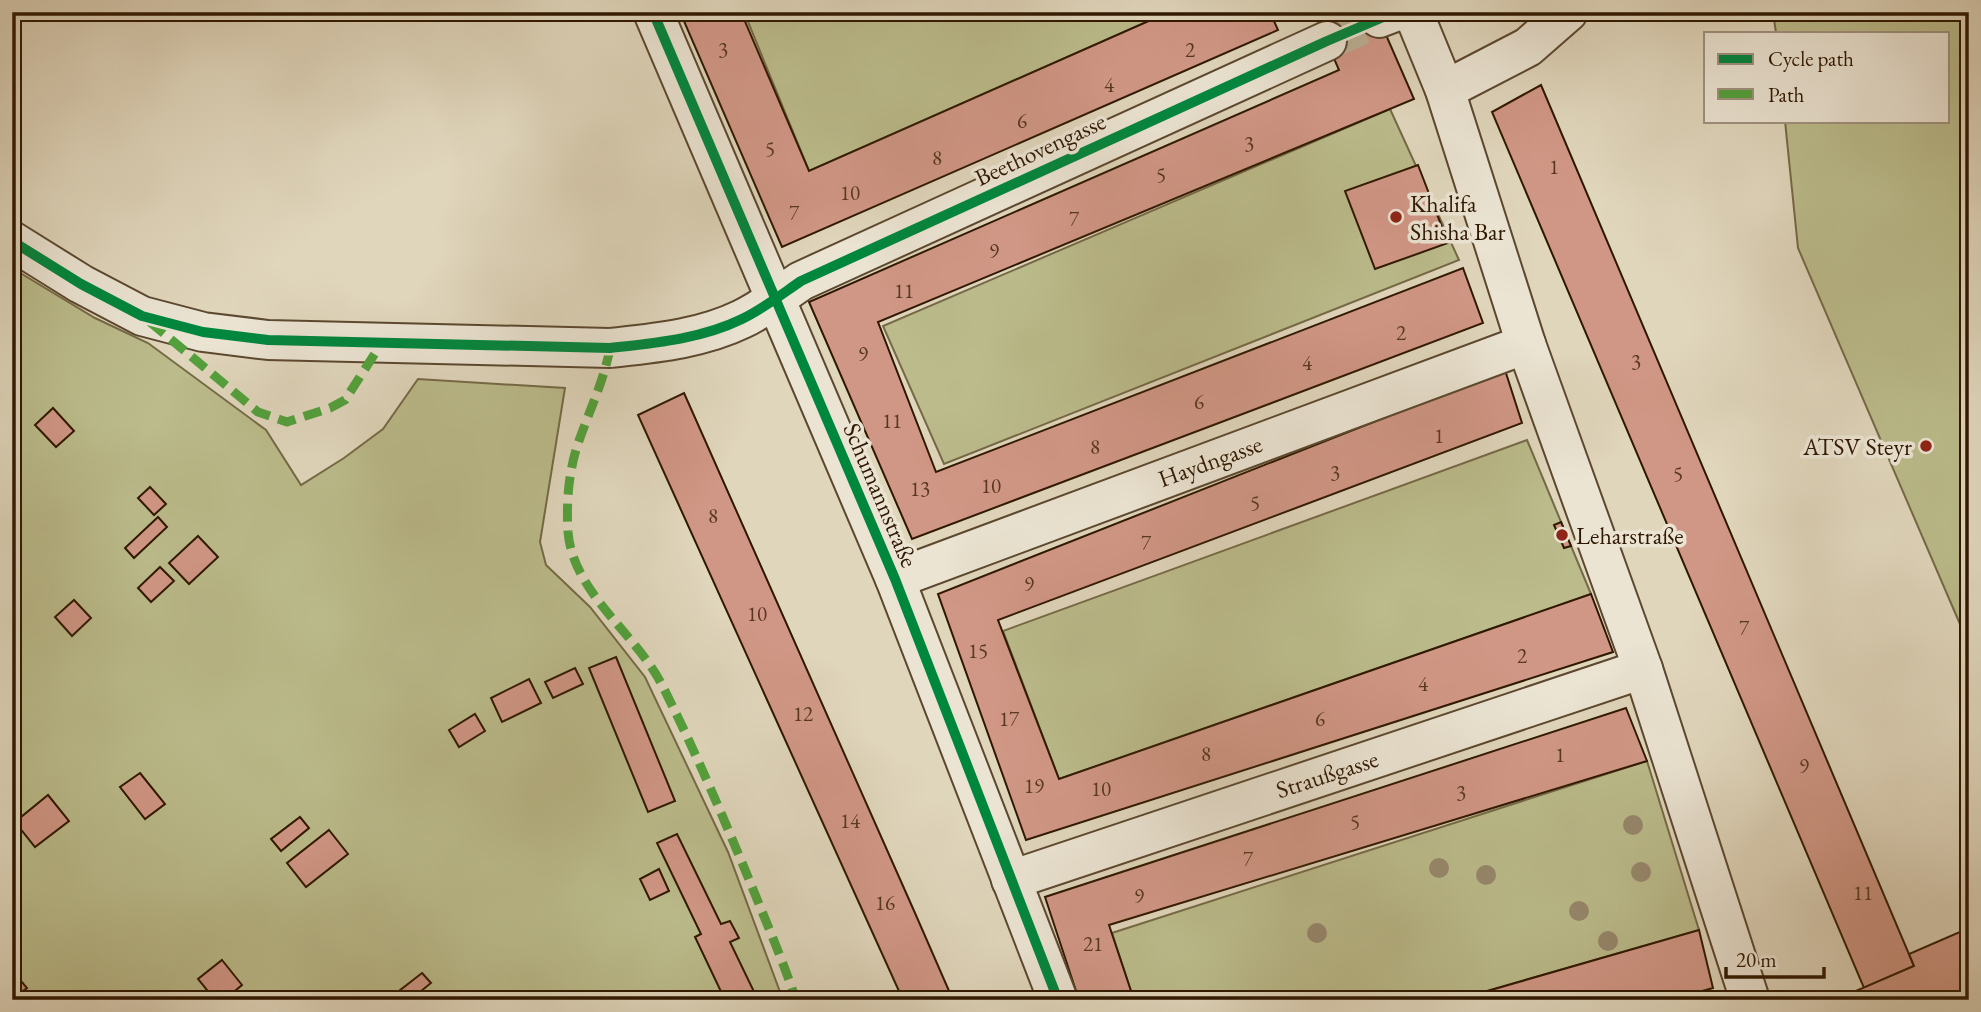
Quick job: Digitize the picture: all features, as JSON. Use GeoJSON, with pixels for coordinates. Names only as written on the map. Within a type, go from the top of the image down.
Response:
{"type":"FeatureCollection","features":[{"type":"Feature","properties":{"kind":"street","name":"Schumannstraße"},"geometry":{"type":"LineString","coordinates":[[653,12],[895,579],[1044,957],[1058,1000]]}},
{"type":"Feature","properties":{"kind":"street"},"geometry":{"type":"LineString","coordinates":[[1445,90],[1528,47],[1568,12]]}},
{"type":"Feature","properties":{"kind":"street"},"geometry":{"type":"LineString","coordinates":[[1395,14],[1445,90],[1526,344],[1643,669],[1750,1000]]}},
{"type":"Feature","properties":{"kind":"street","name":"Beethovengasse"},"geometry":{"type":"LineString","coordinates":[[12,242],[81,284],[142,316],[203,332],[268,340],[610,348],[654,344],[706,333],[743,319],[801,281],[1326,41]]}},
{"type":"Feature","properties":{"kind":"street","name":"Haydngasse"},"geometry":{"type":"LineString","coordinates":[[895,579],[1526,344]]}},
{"type":"Feature","properties":{"kind":"street","name":"Straußgasse"},"geometry":{"type":"LineString","coordinates":[[1012,880],[1643,669]]}},
{"type":"Feature","properties":{"kind":"green space"},"geometry":{"type":"Polygon","coordinates":[[[744,12],[1169,12],[809,171],[744,12]]]}},
{"type":"Feature","properties":{"kind":"green space","name":"ATSV Steyr"},"geometry":{"type":"Polygon","coordinates":[[[1773,12],[1969,12],[1969,645],[1798,248],[1785,122],[1950,122],[1950,32],[1776,32],[1773,12]]]}},
{"type":"Feature","properties":{"kind":"green space"},"geometry":{"type":"Polygon","coordinates":[[[1390,109],[1459,260],[944,464],[883,326],[1390,109]]]}},
{"type":"Feature","properties":{"kind":"green space"},"geometry":{"type":"Polygon","coordinates":[[[12,268],[95,318],[148,343],[266,430],[301,485],[383,429],[418,379],[565,388],[540,542],[546,565],[590,607],[645,677],[728,852],[783,1000],[12,1000],[12,268]]]}},
{"type":"Feature","properties":{"kind":"green space"},"geometry":{"type":"Polygon","coordinates":[[[1527,440],[1591,594],[1059,779],[1003,631],[1527,440]]]}},
{"type":"Feature","properties":{"kind":"green space"},"geometry":{"type":"Polygon","coordinates":[[[1647,761],[1699,930],[1456,1000],[1134,1000],[1112,933],[1647,761]]]}},
{"type":"Feature","properties":{"kind":"building"},"geometry":{"type":"Polygon","coordinates":[[[680,12],[741,12],[809,171],[1169,12],[1270,12],[1278,30],[782,247],[680,12]]]}},
{"type":"Feature","properties":{"kind":"building"},"geometry":{"type":"Polygon","coordinates":[[[1314,12],[1376,12],[1414,99],[878,322],[936,472],[1463,268],[1483,323],[912,539],[809,302],[1339,70],[1314,12]]]}},
{"type":"Feature","properties":{"kind":"building"},"geometry":{"type":"Polygon","coordinates":[[[1541,85],[1914,966],[1864,988],[1492,112],[1541,85]]]}},
{"type":"Feature","properties":{"kind":"building","name":"Khalifa Shisha Bar"},"geometry":{"type":"Polygon","coordinates":[[[1418,165],[1448,243],[1375,269],[1345,191],[1418,165]]]}},
{"type":"Feature","properties":{"kind":"building"},"geometry":{"type":"Polygon","coordinates":[[[1505,370],[1522,423],[998,620],[1059,779],[1591,594],[1613,652],[1026,840],[938,594],[1505,370]]]}},
{"type":"Feature","properties":{"kind":"building"},"geometry":{"type":"Polygon","coordinates":[[[684,393],[953,1000],[903,1000],[638,415],[684,393]]]}},
{"type":"Feature","properties":{"kind":"building"},"geometry":{"type":"Polygon","coordinates":[[[53,408],[74,431],[56,447],[35,425],[53,408]]]}},
{"type":"Feature","properties":{"kind":"building"},"geometry":{"type":"Polygon","coordinates":[[[150,487],[166,504],[154,515],[138,498],[150,487]]]}},
{"type":"Feature","properties":{"kind":"building"},"geometry":{"type":"Polygon","coordinates":[[[158,517],[167,527],[134,558],[125,548],[158,517]]]}},
{"type":"Feature","properties":{"kind":"building","name":"Leharstraße"},"geometry":{"type":"Polygon","coordinates":[[[1561,522],[1571,546],[1564,548],[1554,525],[1561,522]]]}},
{"type":"Feature","properties":{"kind":"building"},"geometry":{"type":"Polygon","coordinates":[[[198,536],[218,557],[189,584],[169,563],[198,536]]]}},
{"type":"Feature","properties":{"kind":"building"},"geometry":{"type":"Polygon","coordinates":[[[160,567],[174,581],[151,602],[138,588],[160,567]]]}},
{"type":"Feature","properties":{"kind":"building"},"geometry":{"type":"Polygon","coordinates":[[[74,600],[91,618],[72,636],[55,617],[74,600]]]}},
{"type":"Feature","properties":{"kind":"building"},"geometry":{"type":"Polygon","coordinates":[[[616,657],[675,801],[648,812],[589,668],[616,657]]]}},
{"type":"Feature","properties":{"kind":"building"},"geometry":{"type":"Polygon","coordinates":[[[575,668],[583,684],[553,698],[545,682],[575,668]]]}},
{"type":"Feature","properties":{"kind":"building"},"geometry":{"type":"Polygon","coordinates":[[[529,679],[541,703],[502,722],[491,698],[529,679]]]}},
{"type":"Feature","properties":{"kind":"building"},"geometry":{"type":"Polygon","coordinates":[[[1626,708],[1647,761],[1109,925],[1134,1000],[1079,1000],[1045,897],[1626,708]]]}},
{"type":"Feature","properties":{"kind":"building"},"geometry":{"type":"Polygon","coordinates":[[[475,714],[485,731],[459,747],[449,730],[475,714]]]}},
{"type":"Feature","properties":{"kind":"building"},"geometry":{"type":"Polygon","coordinates":[[[140,773],[165,804],[145,819],[120,787],[140,773]]]}},
{"type":"Feature","properties":{"kind":"building"},"geometry":{"type":"Polygon","coordinates":[[[48,795],[69,821],[35,847],[15,822],[48,795]]]}},
{"type":"Feature","properties":{"kind":"building"},"geometry":{"type":"Polygon","coordinates":[[[300,817],[309,828],[281,851],[271,839],[300,817]]]}},
{"type":"Feature","properties":{"kind":"building"},"geometry":{"type":"Polygon","coordinates":[[[329,830],[348,854],[306,887],[287,863],[329,830]]]}},
{"type":"Feature","properties":{"kind":"building"},"geometry":{"type":"Polygon","coordinates":[[[677,834],[721,924],[730,921],[739,938],[730,942],[758,1000],[725,1000],[695,937],[701,934],[657,843],[677,834]]]}},
{"type":"Feature","properties":{"kind":"building"},"geometry":{"type":"Polygon","coordinates":[[[659,869],[669,891],[650,900],[640,879],[659,869]]]}},
{"type":"Feature","properties":{"kind":"building"},"geometry":{"type":"Polygon","coordinates":[[[1969,928],[1969,995],[1958,1000],[1845,1000],[1844,996],[1914,966],[1909,954],[1969,928]]]}},
{"type":"Feature","properties":{"kind":"building"},"geometry":{"type":"Polygon","coordinates":[[[1699,930],[1713,988],[1670,1000],[1456,1000],[1699,930]]]}},
{"type":"Feature","properties":{"kind":"building"},"geometry":{"type":"Polygon","coordinates":[[[222,960],[242,985],[224,1000],[215,1000],[198,979],[222,960]]]}},
{"type":"Feature","properties":{"kind":"building"},"geometry":{"type":"Polygon","coordinates":[[[422,973],[431,983],[410,1000],[406,1000],[399,991],[422,973]]]}},
{"type":"Feature","properties":{"kind":"building"},"geometry":{"type":"Polygon","coordinates":[[[15,974],[27,988],[12,999],[12,976],[15,974]]]}},
{"type":"Feature","properties":{"kind":"tunnel"},"geometry":{"type":"LineString","coordinates":[[1327,41],[1379,18]]}},
{"type":"Feature","properties":{"kind":"marked path"},"geometry":{"type":"LineString","coordinates":[[150,322],[258,412],[287,422],[330,408],[345,400],[383,341]]}},
{"type":"Feature","properties":{"kind":"marked path"},"geometry":{"type":"LineString","coordinates":[[610,348],[601,382],[576,449],[571,472],[567,520],[572,554],[593,593],[636,646],[661,683],[728,828],[796,1000]]}},
{"type":"Feature","properties":{"kind":"cycle path"},"geometry":{"type":"LineString","coordinates":[[653,12],[895,579],[1058,1000]]}},
{"type":"Feature","properties":{"kind":"cycle path"},"geometry":{"type":"LineString","coordinates":[[12,241],[81,284],[142,316],[203,332],[268,340],[610,348],[678,339],[742,319],[801,281],[1395,12]]}},
{"type":"Feature","properties":{"kind":"place","name":"Khalifa Shisha Bar"},"geometry":{"type":"Point","coordinates":[1396,217]}},
{"type":"Feature","properties":{"kind":"place","name":"ATSV Steyr"},"geometry":{"type":"Point","coordinates":[1926,446]}},
{"type":"Feature","properties":{"kind":"place","name":"Leharstraße"},"geometry":{"type":"Point","coordinates":[1562,535]}}]}
